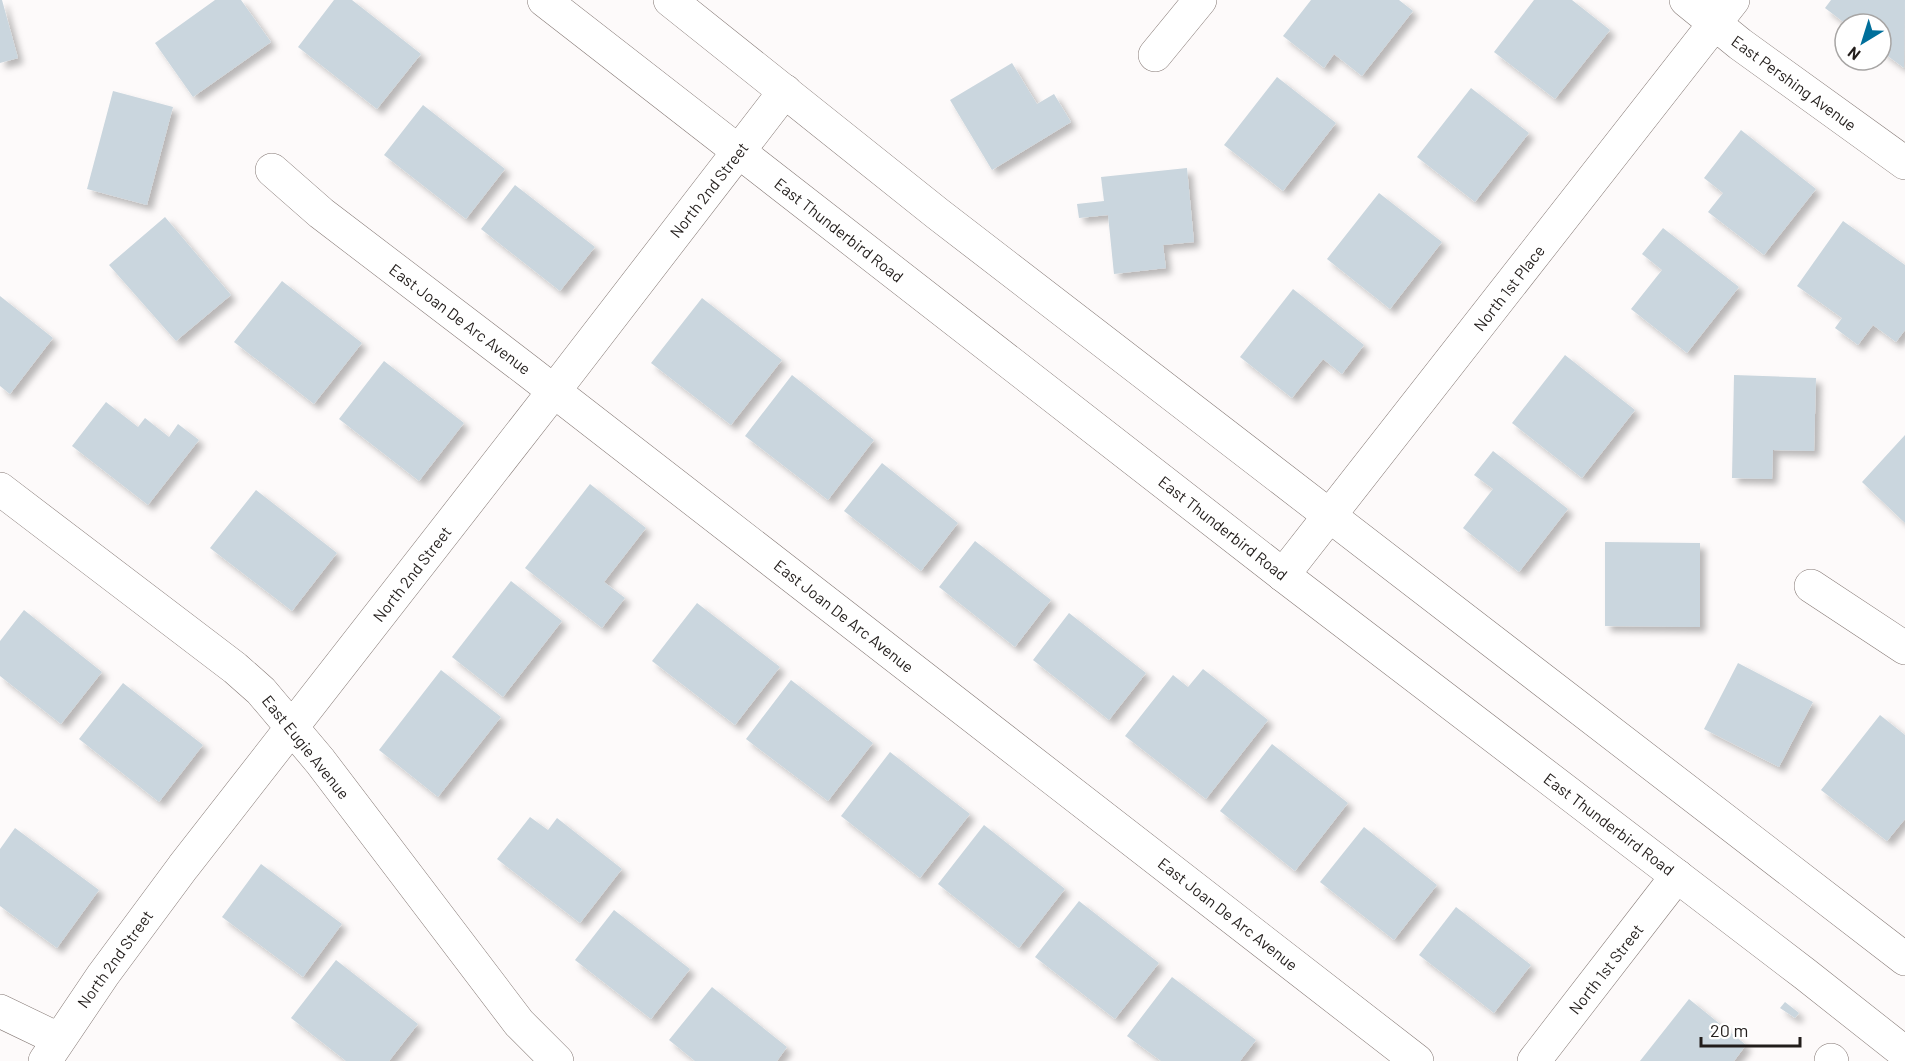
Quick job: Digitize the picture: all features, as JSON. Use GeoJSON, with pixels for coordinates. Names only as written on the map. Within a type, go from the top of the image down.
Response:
{"type":"FeatureCollection","features":[{"type":"Feature","properties":{"kind":"street","name":"East Thunderbird Road"},"geometry":{"type":"LineString","coordinates":[[544,0],[1283,575],[1905,1053]]}},
{"type":"Feature","properties":{"kind":"street"},"geometry":{"type":"LineString","coordinates":[[670,0],[938,214],[1905,959]]}},
{"type":"Feature","properties":{"kind":"street"},"geometry":{"type":"LineString","coordinates":[[1155,55],[1200,0]]}},
{"type":"Feature","properties":{"kind":"street","name":"East Pershing Avenue"},"geometry":{"type":"LineString","coordinates":[[1686,0],[1724,12],[1841,118],[1905,163]]}},
{"type":"Feature","properties":{"kind":"street","name":"North 1st Place"},"geometry":{"type":"LineString","coordinates":[[1283,575],[1724,12]]}},
{"type":"Feature","properties":{"kind":"street","name":"North 2nd Street"},"geometry":{"type":"LineString","coordinates":[[51,1050],[183,867],[785,91]]}},
{"type":"Feature","properties":{"kind":"street","name":"East Joan De Arc Avenue"},"geometry":{"type":"LineString","coordinates":[[272,170],[321,213],[1418,1061]]}},
{"type":"Feature","properties":{"kind":"street","name":"East Eugie Avenue"},"geometry":{"type":"LineString","coordinates":[[0,489],[235,668],[261,691],[320,760],[519,1023],[557,1061]]}},
{"type":"Feature","properties":{"kind":"street"},"geometry":{"type":"LineString","coordinates":[[1811,586],[1905,648]]}},
{"type":"Feature","properties":{"kind":"street","name":"North 1st Street"},"geometry":{"type":"LineString","coordinates":[[1534,1061],[1677,876]]}},
{"type":"Feature","properties":{"kind":"street"},"geometry":{"type":"LineString","coordinates":[[0,1011],[51,1050]]}},
{"type":"Feature","properties":{"kind":"building"},"geometry":{"type":"Polygon","coordinates":[[[0,0],[2,0],[18,58],[0,63],[0,0]]]}},
{"type":"Feature","properties":{"kind":"building"},"geometry":{"type":"Polygon","coordinates":[[[215,0],[241,0],[271,42],[193,97],[155,43],[215,0]]]}},
{"type":"Feature","properties":{"kind":"building"},"geometry":{"type":"Polygon","coordinates":[[[334,0],[352,0],[421,54],[377,109],[298,47],[334,0]]]}},
{"type":"Feature","properties":{"kind":"building"},"geometry":{"type":"Polygon","coordinates":[[[1311,0],[1399,0],[1413,11],[1362,76],[1334,54],[1324,68],[1283,36],[1311,0]]]}},
{"type":"Feature","properties":{"kind":"building"},"geometry":{"type":"Polygon","coordinates":[[[1534,0],[1572,0],[1610,30],[1555,99],[1494,52],[1534,0]]]}},
{"type":"Feature","properties":{"kind":"building"},"geometry":{"type":"Polygon","coordinates":[[[1831,0],[1905,0],[1904,68],[1893,60],[1893,12],[1833,12],[1833,14],[1825,8],[1831,0]]]}},
{"type":"Feature","properties":{"kind":"building"},"geometry":{"type":"Polygon","coordinates":[[[1012,63],[1037,104],[1054,94],[1071,122],[992,170],[950,100],[1012,63]]]}},
{"type":"Feature","properties":{"kind":"building"},"geometry":{"type":"Polygon","coordinates":[[[1277,77],[1336,123],[1283,191],[1224,145],[1277,77]]]}},
{"type":"Feature","properties":{"kind":"building"},"geometry":{"type":"Polygon","coordinates":[[[1471,88],[1529,133],[1475,202],[1417,157],[1471,88]]]}},
{"type":"Feature","properties":{"kind":"building"},"geometry":{"type":"Polygon","coordinates":[[[113,91],[173,107],[147,205],[87,189],[113,91]]]}},
{"type":"Feature","properties":{"kind":"building"},"geometry":{"type":"Polygon","coordinates":[[[423,105],[505,169],[466,219],[384,155],[423,105]]]}},
{"type":"Feature","properties":{"kind":"building"},"geometry":{"type":"Polygon","coordinates":[[[1741,130],[1816,189],[1764,255],[1708,212],[1723,193],[1704,178],[1741,130]]]}},
{"type":"Feature","properties":{"kind":"building"},"geometry":{"type":"Polygon","coordinates":[[[1187,168],[1194,242],[1163,245],[1166,268],[1114,274],[1108,215],[1079,218],[1077,204],[1104,201],[1101,177],[1187,168]]]}},
{"type":"Feature","properties":{"kind":"building"},"geometry":{"type":"Polygon","coordinates":[[[515,185],[595,247],[560,291],[481,229],[515,185]]]}},
{"type":"Feature","properties":{"kind":"building"},"geometry":{"type":"Polygon","coordinates":[[[1379,193],[1442,242],[1390,309],[1327,259],[1379,193]]]}},
{"type":"Feature","properties":{"kind":"building"},"geometry":{"type":"Polygon","coordinates":[[[165,217],[231,295],[176,341],[109,265],[165,217]]]}},
{"type":"Feature","properties":{"kind":"building"},"geometry":{"type":"Polygon","coordinates":[[[1843,221],[1905,265],[1905,330],[1896,342],[1873,325],[1858,345],[1835,328],[1842,318],[1797,286],[1843,221]]]}},
{"type":"Feature","properties":{"kind":"building"},"geometry":{"type":"Polygon","coordinates":[[[1663,228],[1739,287],[1687,353],[1631,309],[1662,270],[1642,254],[1663,228]]]}},
{"type":"Feature","properties":{"kind":"building"},"geometry":{"type":"Polygon","coordinates":[[[282,281],[362,343],[314,404],[234,342],[282,281]]]}},
{"type":"Feature","properties":{"kind":"building"},"geometry":{"type":"Polygon","coordinates":[[[1293,289],[1364,345],[1342,374],[1323,359],[1292,398],[1240,357],[1293,289]]]}},
{"type":"Feature","properties":{"kind":"building"},"geometry":{"type":"Polygon","coordinates":[[[0,296],[53,338],[10,394],[0,386],[0,296]]]}},
{"type":"Feature","properties":{"kind":"building"},"geometry":{"type":"Polygon","coordinates":[[[702,298],[782,360],[731,425],[651,363],[702,298]]]}},
{"type":"Feature","properties":{"kind":"building"},"geometry":{"type":"Polygon","coordinates":[[[1565,355],[1635,410],[1582,478],[1512,423],[1565,355]]]}},
{"type":"Feature","properties":{"kind":"building"},"geometry":{"type":"Polygon","coordinates":[[[384,361],[464,423],[419,481],[339,419],[384,361]]]}},
{"type":"Feature","properties":{"kind":"building"},"geometry":{"type":"Polygon","coordinates":[[[792,375],[874,440],[828,500],[745,436],[792,375]]]}},
{"type":"Feature","properties":{"kind":"building"},"geometry":{"type":"Polygon","coordinates":[[[1734,375],[1816,378],[1814,451],[1773,450],[1772,479],[1732,478],[1734,375]]]}},
{"type":"Feature","properties":{"kind":"building"},"geometry":{"type":"Polygon","coordinates":[[[106,402],[138,427],[145,418],[169,437],[178,424],[199,440],[148,505],[72,446],[106,402]]]}},
{"type":"Feature","properties":{"kind":"building"},"geometry":{"type":"Polygon","coordinates":[[[1905,435],[1905,523],[1862,482],[1905,435]]]}},
{"type":"Feature","properties":{"kind":"building"},"geometry":{"type":"Polygon","coordinates":[[[1493,451],[1568,509],[1519,572],[1463,528],[1493,489],[1474,475],[1493,451]]]}},
{"type":"Feature","properties":{"kind":"building"},"geometry":{"type":"Polygon","coordinates":[[[882,463],[958,523],[921,571],[844,511],[882,463]]]}},
{"type":"Feature","properties":{"kind":"building"},"geometry":{"type":"Polygon","coordinates":[[[590,484],[646,528],[604,582],[625,598],[602,628],[525,568],[590,484]]]}},
{"type":"Feature","properties":{"kind":"building"},"geometry":{"type":"Polygon","coordinates":[[[256,490],[337,553],[292,611],[210,548],[256,490]]]}},
{"type":"Feature","properties":{"kind":"building"},"geometry":{"type":"Polygon","coordinates":[[[975,541],[1051,600],[1015,647],[939,587],[975,541]]]}},
{"type":"Feature","properties":{"kind":"building"},"geometry":{"type":"Polygon","coordinates":[[[1605,542],[1700,543],[1700,627],[1605,626],[1605,542]]]}},
{"type":"Feature","properties":{"kind":"building"},"geometry":{"type":"Polygon","coordinates":[[[511,581],[562,621],[503,697],[452,657],[511,581]]]}},
{"type":"Feature","properties":{"kind":"building"},"geometry":{"type":"Polygon","coordinates":[[[697,603],[780,667],[735,725],[652,661],[697,603]]]}},
{"type":"Feature","properties":{"kind":"building"},"geometry":{"type":"Polygon","coordinates":[[[24,610],[102,672],[61,724],[0,676],[0,641],[24,610]]]}},
{"type":"Feature","properties":{"kind":"building"},"geometry":{"type":"Polygon","coordinates":[[[1069,613],[1146,673],[1109,720],[1033,660],[1069,613]]]}},
{"type":"Feature","properties":{"kind":"building"},"geometry":{"type":"Polygon","coordinates":[[[1738,663],[1813,702],[1779,767],[1704,729],[1738,663]]]}},
{"type":"Feature","properties":{"kind":"building"},"geometry":{"type":"Polygon","coordinates":[[[1203,669],[1268,720],[1206,799],[1125,736],[1173,675],[1188,687],[1203,669]]]}},
{"type":"Feature","properties":{"kind":"building"},"geometry":{"type":"Polygon","coordinates":[[[441,670],[501,717],[438,797],[379,750],[441,670]]]}},
{"type":"Feature","properties":{"kind":"building"},"geometry":{"type":"Polygon","coordinates":[[[791,680],[873,743],[828,801],[746,739],[791,680]]]}},
{"type":"Feature","properties":{"kind":"building"},"geometry":{"type":"Polygon","coordinates":[[[123,683],[203,745],[159,802],[79,739],[123,683]]]}},
{"type":"Feature","properties":{"kind":"building"},"geometry":{"type":"Polygon","coordinates":[[[1880,715],[1905,735],[1905,819],[1887,841],[1821,790],[1880,715]]]}},
{"type":"Feature","properties":{"kind":"building"},"geometry":{"type":"Polygon","coordinates":[[[1272,744],[1348,803],[1295,871],[1220,811],[1272,744]]]}},
{"type":"Feature","properties":{"kind":"building"},"geometry":{"type":"Polygon","coordinates":[[[890,752],[970,814],[920,878],[841,816],[890,752]]]}},
{"type":"Feature","properties":{"kind":"building"},"geometry":{"type":"Polygon","coordinates":[[[530,817],[548,830],[557,818],[622,869],[580,923],[497,859],[530,817]]]}},
{"type":"Feature","properties":{"kind":"building"},"geometry":{"type":"Polygon","coordinates":[[[984,825],[1065,889],[1019,948],[938,884],[984,825]]]}},
{"type":"Feature","properties":{"kind":"building"},"geometry":{"type":"Polygon","coordinates":[[[1364,827],[1437,885],[1394,940],[1320,882],[1364,827]]]}},
{"type":"Feature","properties":{"kind":"building"},"geometry":{"type":"Polygon","coordinates":[[[15,828],[99,890],[57,948],[0,906],[0,849],[15,828]]]}},
{"type":"Feature","properties":{"kind":"building"},"geometry":{"type":"Polygon","coordinates":[[[261,864],[342,924],[303,977],[222,917],[261,864]]]}},
{"type":"Feature","properties":{"kind":"building"},"geometry":{"type":"Polygon","coordinates":[[[1079,901],[1159,963],[1115,1019],[1035,957],[1079,901]]]}},
{"type":"Feature","properties":{"kind":"building"},"geometry":{"type":"Polygon","coordinates":[[[1456,907],[1531,965],[1494,1013],[1419,955],[1456,907]]]}},
{"type":"Feature","properties":{"kind":"building"},"geometry":{"type":"Polygon","coordinates":[[[614,910],[690,969],[651,1019],[575,960],[614,910]]]}},
{"type":"Feature","properties":{"kind":"building"},"geometry":{"type":"Polygon","coordinates":[[[336,960],[418,1024],[389,1061],[346,1061],[291,1018],[336,960]]]}},
{"type":"Feature","properties":{"kind":"building"},"geometry":{"type":"Polygon","coordinates":[[[1172,977],[1256,1040],[1240,1061],[1161,1061],[1127,1036],[1172,977]]]}},
{"type":"Feature","properties":{"kind":"building"},"geometry":{"type":"Polygon","coordinates":[[[712,987],[787,1047],[777,1061],[695,1061],[669,1040],[712,987]]]}},
{"type":"Feature","properties":{"kind":"building"},"geometry":{"type":"Polygon","coordinates":[[[1689,999],[1746,1045],[1734,1061],[1640,1061],[1689,999]]]}},
{"type":"Feature","properties":{"kind":"building"},"geometry":{"type":"Polygon","coordinates":[[[1785,1002],[1799,1013],[1795,1018],[1780,1008],[1785,1002]]]}}]}
